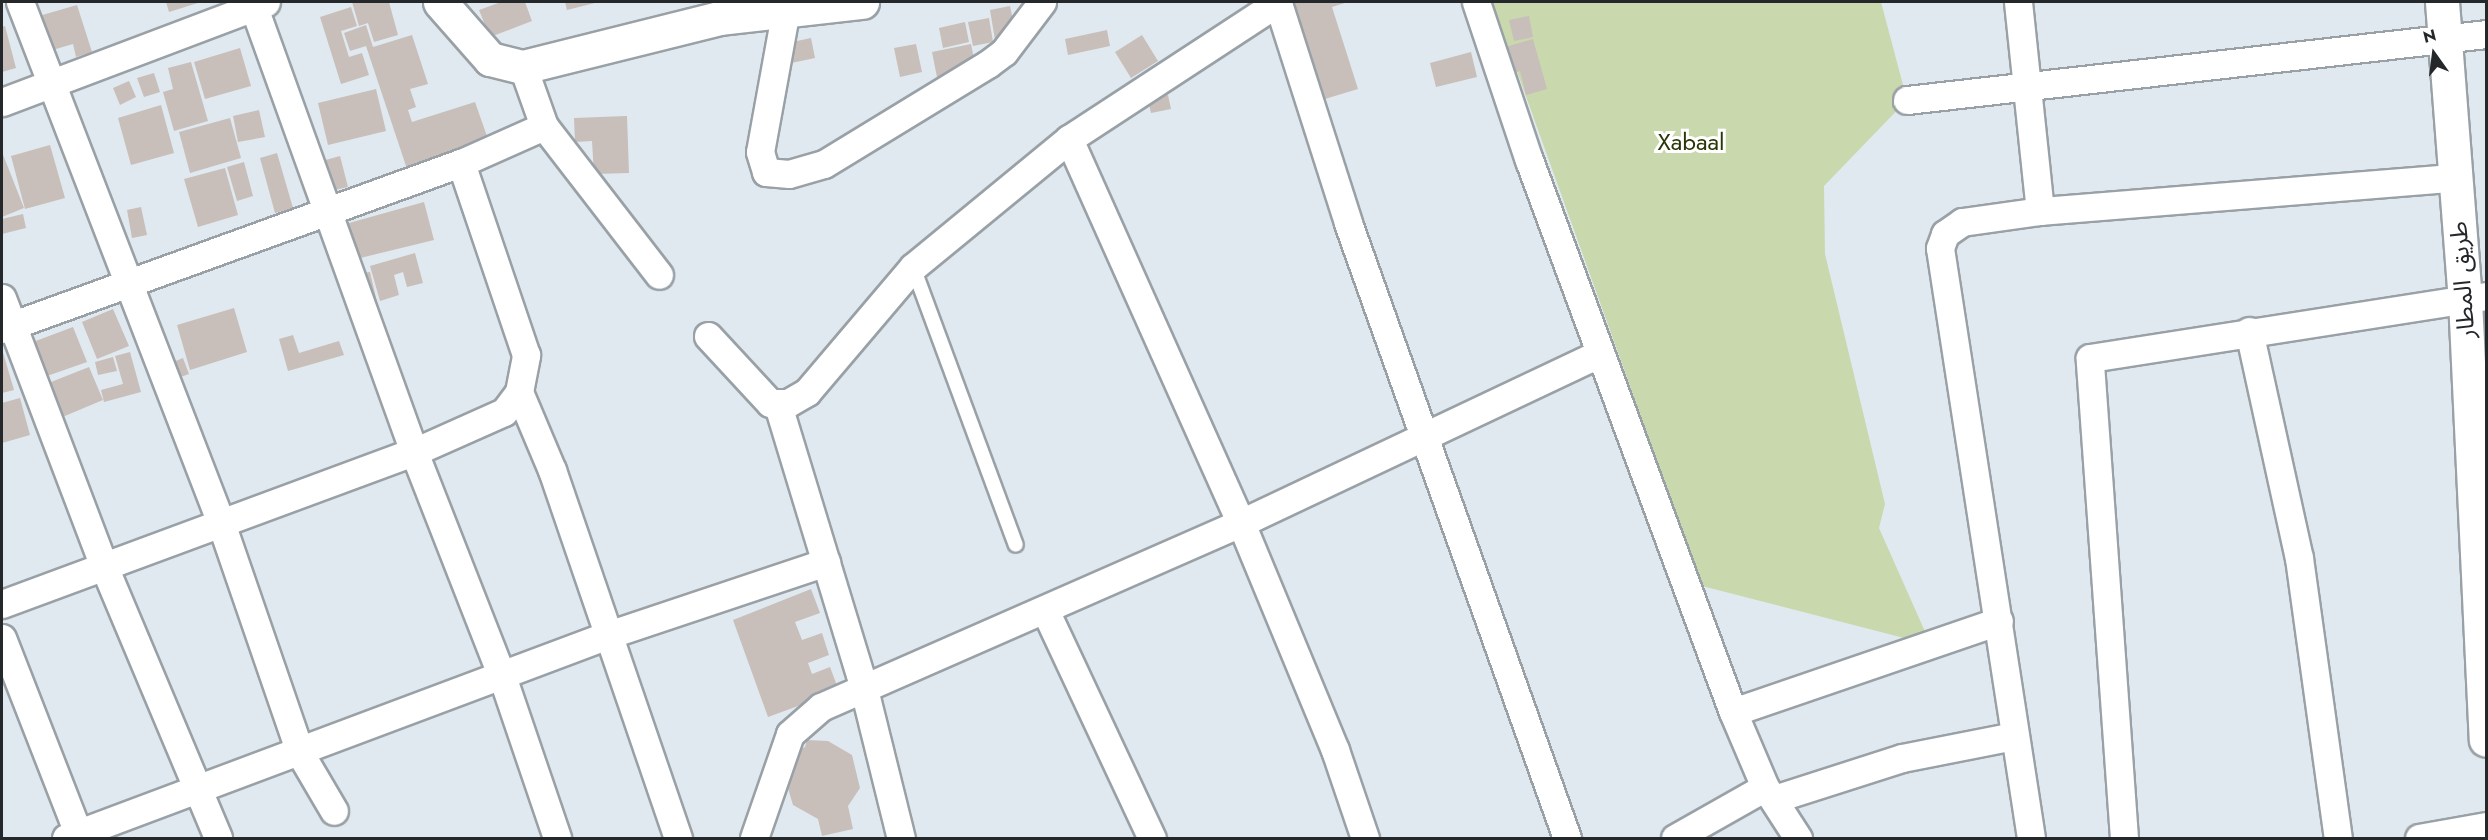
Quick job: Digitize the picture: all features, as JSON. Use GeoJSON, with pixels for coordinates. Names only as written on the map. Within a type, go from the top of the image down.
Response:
{"type":"FeatureCollection","features":[{"type":"Feature","properties":{"kind":"main road"},"geometry":{"type":"LineString","coordinates":[[440,2],[490,59],[523,67],[719,10],[786,9],[862,2]]}},
{"type":"Feature","properties":{"kind":"main road","name":"طريق المطار"},"geometry":{"type":"LineString","coordinates":[[2442,2],[2447,42],[2454,178],[2476,297],[2480,535],[2487,739]]}},
{"type":"Feature","properties":{"kind":"street"},"geometry":{"type":"LineString","coordinates":[[20,2],[221,523],[300,753],[334,811]]}},
{"type":"Feature","properties":{"kind":"street"},"geometry":{"type":"LineString","coordinates":[[786,9],[760,152],[766,172],[789,174],[824,164],[988,64],[1004,52],[1042,2]]}},
{"type":"Feature","properties":{"kind":"street"},"geometry":{"type":"LineString","coordinates":[[708,336],[770,403],[778,405],[807,392],[913,267],[1069,139],[1278,2],[1423,437],[1566,838]]}},
{"type":"Feature","properties":{"kind":"street"},"geometry":{"type":"LineString","coordinates":[[1476,2],[1600,353],[1733,712],[1769,793],[1798,838]]}},
{"type":"Feature","properties":{"kind":"street"},"geometry":{"type":"LineString","coordinates":[[2018,2],[2040,211]]}},
{"type":"Feature","properties":{"kind":"street"},"geometry":{"type":"LineString","coordinates":[[2,102],[258,3],[328,211],[414,452],[502,676],[557,838]]}},
{"type":"Feature","properties":{"kind":"street"},"geometry":{"type":"LineString","coordinates":[[1906,100],[2447,42],[2487,34]]}},
{"type":"Feature","properties":{"kind":"street"},"geometry":{"type":"LineString","coordinates":[[523,67],[544,126],[660,275]]}},
{"type":"Feature","properties":{"kind":"street"},"geometry":{"type":"LineString","coordinates":[[7,327],[128,281],[461,164],[544,126]]}},
{"type":"Feature","properties":{"kind":"street"},"geometry":{"type":"LineString","coordinates":[[1069,139],[1241,523],[1335,750],[1365,838]]}},
{"type":"Feature","properties":{"kind":"street"},"geometry":{"type":"LineString","coordinates":[[2,604],[103,564],[414,452],[504,412],[519,392],[526,354],[461,164]]}},
{"type":"Feature","properties":{"kind":"street"},"geometry":{"type":"LineString","coordinates":[[2031,838],[1940,248],[1945,234],[1962,222],[2040,211],[2454,178]]}},
{"type":"Feature","properties":{"kind":"street"},"geometry":{"type":"LineString","coordinates":[[2124,838],[2087,366],[2095,354],[2476,297]]}},
{"type":"Feature","properties":{"kind":"street"},"geometry":{"type":"LineString","coordinates":[[2,298],[7,327],[218,838]]}},
{"type":"Feature","properties":{"kind":"street"},"geometry":{"type":"LineString","coordinates":[[2249,331],[2299,558],[2338,838]]}},
{"type":"Feature","properties":{"kind":"street"},"geometry":{"type":"LineString","coordinates":[[754,838],[790,734],[802,719],[862,685],[1045,610],[1241,523],[1600,353]]}},
{"type":"Feature","properties":{"kind":"street"},"geometry":{"type":"LineString","coordinates":[[519,392],[552,470],[678,838]]}},
{"type":"Feature","properties":{"kind":"street"},"geometry":{"type":"LineString","coordinates":[[778,405],[862,685],[901,838]]}},
{"type":"Feature","properties":{"kind":"street"},"geometry":{"type":"LineString","coordinates":[[2,639],[74,837],[608,635],[826,562]]}},
{"type":"Feature","properties":{"kind":"street"},"geometry":{"type":"LineString","coordinates":[[1045,610],[1152,838]]}},
{"type":"Feature","properties":{"kind":"street"},"geometry":{"type":"LineString","coordinates":[[1733,712],[1999,621]]}},
{"type":"Feature","properties":{"kind":"street"},"geometry":{"type":"LineString","coordinates":[[1675,838],[1769,793],[1902,758],[2014,736]]}},
{"type":"Feature","properties":{"kind":"street"},"geometry":{"type":"LineString","coordinates":[[2419,838],[2487,826]]}},
{"type":"Feature","properties":{"kind":"lane"},"geometry":{"type":"LineString","coordinates":[[913,267],[1016,545]]}},
{"type":"Feature","properties":{"kind":"green space","name":"Xabaal"},"geometry":{"type":"Polygon","coordinates":[[[1492,2],[1881,2],[1907,100],[1824,186],[1825,254],[1885,504],[1879,528],[1931,645],[1702,586],[1492,2]]]}},
{"type":"Feature","properties":{"kind":"building"},"geometry":{"type":"Polygon","coordinates":[[[166,2],[201,2],[169,12],[166,2]]]}},
{"type":"Feature","properties":{"kind":"building"},"geometry":{"type":"Polygon","coordinates":[[[352,2],[389,2],[398,35],[374,42],[368,23],[359,26],[352,2]]]}},
{"type":"Feature","properties":{"kind":"building"},"geometry":{"type":"Polygon","coordinates":[[[501,2],[525,2],[532,21],[490,37],[479,10],[501,2]]]}},
{"type":"Feature","properties":{"kind":"building"},"geometry":{"type":"Polygon","coordinates":[[[565,2],[599,2],[567,10],[565,2]]]}},
{"type":"Feature","properties":{"kind":"building"},"geometry":{"type":"Polygon","coordinates":[[[1282,2],[1348,2],[1332,7],[1358,89],[1315,102],[1282,2]]]}},
{"type":"Feature","properties":{"kind":"building"},"geometry":{"type":"Polygon","coordinates":[[[77,5],[92,52],[76,57],[73,44],[49,51],[39,16],[77,5]]]}},
{"type":"Feature","properties":{"kind":"building"},"geometry":{"type":"Polygon","coordinates":[[[1010,6],[1016,35],[995,40],[990,10],[1010,6]]]}},
{"type":"Feature","properties":{"kind":"building"},"geometry":{"type":"Polygon","coordinates":[[[351,7],[357,26],[341,31],[349,57],[362,53],[369,75],[341,84],[320,17],[351,7]]]}},
{"type":"Feature","properties":{"kind":"building"},"geometry":{"type":"Polygon","coordinates":[[[1529,16],[1533,37],[1514,41],[1509,20],[1529,16]]]}},
{"type":"Feature","properties":{"kind":"building"},"geometry":{"type":"Polygon","coordinates":[[[989,18],[993,42],[973,46],[968,22],[989,18]]]}},
{"type":"Feature","properties":{"kind":"building"},"geometry":{"type":"Polygon","coordinates":[[[965,22],[969,42],[943,48],[939,28],[965,22]]]}},
{"type":"Feature","properties":{"kind":"building"},"geometry":{"type":"Polygon","coordinates":[[[366,25],[373,47],[412,35],[428,84],[410,89],[416,107],[408,110],[412,122],[475,102],[489,142],[407,169],[366,46],[350,51],[344,33],[366,25]]]}},
{"type":"Feature","properties":{"kind":"building"},"geometry":{"type":"Polygon","coordinates":[[[5,26],[16,68],[2,72],[2,27],[5,26]]]}},
{"type":"Feature","properties":{"kind":"building"},"geometry":{"type":"Polygon","coordinates":[[[1107,30],[1110,46],[1068,55],[1065,39],[1107,30]]]}},
{"type":"Feature","properties":{"kind":"building"},"geometry":{"type":"Polygon","coordinates":[[[1142,35],[1158,61],[1131,78],[1115,52],[1142,35]]]}},
{"type":"Feature","properties":{"kind":"building"},"geometry":{"type":"Polygon","coordinates":[[[811,38],[815,58],[782,65],[778,45],[811,38]]]}},
{"type":"Feature","properties":{"kind":"building"},"geometry":{"type":"Polygon","coordinates":[[[1533,39],[1547,89],[1526,95],[1520,71],[1509,74],[1502,48],[1533,39]]]}},
{"type":"Feature","properties":{"kind":"building"},"geometry":{"type":"Polygon","coordinates":[[[916,44],[922,72],[900,77],[894,48],[916,44]]]}},
{"type":"Feature","properties":{"kind":"building"},"geometry":{"type":"Polygon","coordinates":[[[971,44],[976,69],[937,77],[932,52],[971,44]]]}},
{"type":"Feature","properties":{"kind":"building"},"geometry":{"type":"Polygon","coordinates":[[[240,48],[251,86],[205,99],[194,62],[240,48]]]}},
{"type":"Feature","properties":{"kind":"building"},"geometry":{"type":"Polygon","coordinates":[[[1471,52],[1477,77],[1436,87],[1430,63],[1471,52]]]}},
{"type":"Feature","properties":{"kind":"building"},"geometry":{"type":"Polygon","coordinates":[[[191,62],[208,121],[174,131],[163,92],[173,89],[168,68],[191,62]]]}},
{"type":"Feature","properties":{"kind":"building"},"geometry":{"type":"Polygon","coordinates":[[[154,73],[160,92],[144,97],[137,78],[154,73]]]}},
{"type":"Feature","properties":{"kind":"building"},"geometry":{"type":"Polygon","coordinates":[[[129,81],[136,97],[120,105],[113,88],[129,81]]]}},
{"type":"Feature","properties":{"kind":"building"},"geometry":{"type":"Polygon","coordinates":[[[376,89],[386,131],[328,145],[318,103],[376,89]]]}},
{"type":"Feature","properties":{"kind":"building"},"geometry":{"type":"Polygon","coordinates":[[[1168,95],[1171,109],[1151,113],[1148,100],[1168,95]]]}},
{"type":"Feature","properties":{"kind":"building"},"geometry":{"type":"Polygon","coordinates":[[[161,105],[174,153],[131,165],[118,118],[161,105]]]}},
{"type":"Feature","properties":{"kind":"building"},"geometry":{"type":"Polygon","coordinates":[[[259,110],[265,137],[238,142],[233,116],[259,110]]]}},
{"type":"Feature","properties":{"kind":"building"},"geometry":{"type":"Polygon","coordinates":[[[627,116],[629,173],[594,174],[592,141],[575,142],[574,118],[627,116]]]}},
{"type":"Feature","properties":{"kind":"building"},"geometry":{"type":"Polygon","coordinates":[[[230,118],[241,158],[190,173],[179,132],[230,118]]]}},
{"type":"Feature","properties":{"kind":"building"},"geometry":{"type":"Polygon","coordinates":[[[50,145],[65,198],[25,209],[11,156],[50,145]]]}},
{"type":"Feature","properties":{"kind":"building"},"geometry":{"type":"Polygon","coordinates":[[[2,152],[24,208],[2,217],[2,152]]]}},
{"type":"Feature","properties":{"kind":"building"},"geometry":{"type":"Polygon","coordinates":[[[277,153],[293,208],[275,213],[260,158],[277,153]]]}},
{"type":"Feature","properties":{"kind":"building"},"geometry":{"type":"Polygon","coordinates":[[[340,156],[348,187],[330,191],[322,161],[340,156]]]}},
{"type":"Feature","properties":{"kind":"building"},"geometry":{"type":"Polygon","coordinates":[[[244,162],[253,196],[237,201],[227,167],[244,162]]]}},
{"type":"Feature","properties":{"kind":"building"},"geometry":{"type":"Polygon","coordinates":[[[225,168],[238,215],[198,227],[184,179],[225,168]]]}},
{"type":"Feature","properties":{"kind":"building"},"geometry":{"type":"Polygon","coordinates":[[[424,202],[434,240],[352,260],[342,225],[424,202]]]}},
{"type":"Feature","properties":{"kind":"building"},"geometry":{"type":"Polygon","coordinates":[[[141,207],[147,235],[132,238],[127,210],[141,207]]]}},
{"type":"Feature","properties":{"kind":"building"},"geometry":{"type":"Polygon","coordinates":[[[23,214],[26,228],[2,234],[2,219],[23,214]]]}},
{"type":"Feature","properties":{"kind":"building"},"geometry":{"type":"Polygon","coordinates":[[[415,253],[423,283],[407,287],[403,272],[394,275],[399,295],[380,301],[370,266],[415,253]]]}},
{"type":"Feature","properties":{"kind":"building"},"geometry":{"type":"Polygon","coordinates":[[[370,272],[377,302],[366,305],[359,274],[370,272]]]}},
{"type":"Feature","properties":{"kind":"building"},"geometry":{"type":"Polygon","coordinates":[[[234,308],[247,352],[190,370],[177,325],[234,308]]]}},
{"type":"Feature","properties":{"kind":"building"},"geometry":{"type":"Polygon","coordinates":[[[113,309],[129,346],[97,359],[82,322],[113,309]]]}},
{"type":"Feature","properties":{"kind":"building"},"geometry":{"type":"Polygon","coordinates":[[[73,327],[87,362],[47,376],[33,342],[73,327]]]}},
{"type":"Feature","properties":{"kind":"building"},"geometry":{"type":"Polygon","coordinates":[[[293,335],[299,353],[339,341],[344,355],[288,371],[279,339],[293,335]]]}},
{"type":"Feature","properties":{"kind":"building"},"geometry":{"type":"Polygon","coordinates":[[[2,349],[14,390],[2,393],[2,349]]]}},
{"type":"Feature","properties":{"kind":"building"},"geometry":{"type":"Polygon","coordinates":[[[130,352],[141,392],[104,402],[101,390],[123,384],[115,356],[130,352]]]}},
{"type":"Feature","properties":{"kind":"building"},"geometry":{"type":"Polygon","coordinates":[[[113,357],[117,371],[98,375],[95,362],[113,357]]]}},
{"type":"Feature","properties":{"kind":"building"},"geometry":{"type":"Polygon","coordinates":[[[183,358],[189,374],[175,379],[168,364],[183,358]]]}},
{"type":"Feature","properties":{"kind":"building"},"geometry":{"type":"Polygon","coordinates":[[[89,367],[103,400],[60,418],[46,384],[89,367]]]}},
{"type":"Feature","properties":{"kind":"building"},"geometry":{"type":"Polygon","coordinates":[[[20,398],[30,435],[2,443],[2,403],[20,398]]]}},
{"type":"Feature","properties":{"kind":"building"},"geometry":{"type":"Polygon","coordinates":[[[811,589],[820,613],[795,622],[802,640],[822,633],[829,655],[808,663],[812,674],[830,667],[839,691],[768,717],[733,620],[811,589]]]}},
{"type":"Feature","properties":{"kind":"building"},"geometry":{"type":"Polygon","coordinates":[[[807,740],[828,741],[852,755],[860,788],[848,806],[853,829],[822,836],[818,819],[793,805],[784,775],[795,752],[805,747],[807,740]]]}}]}
